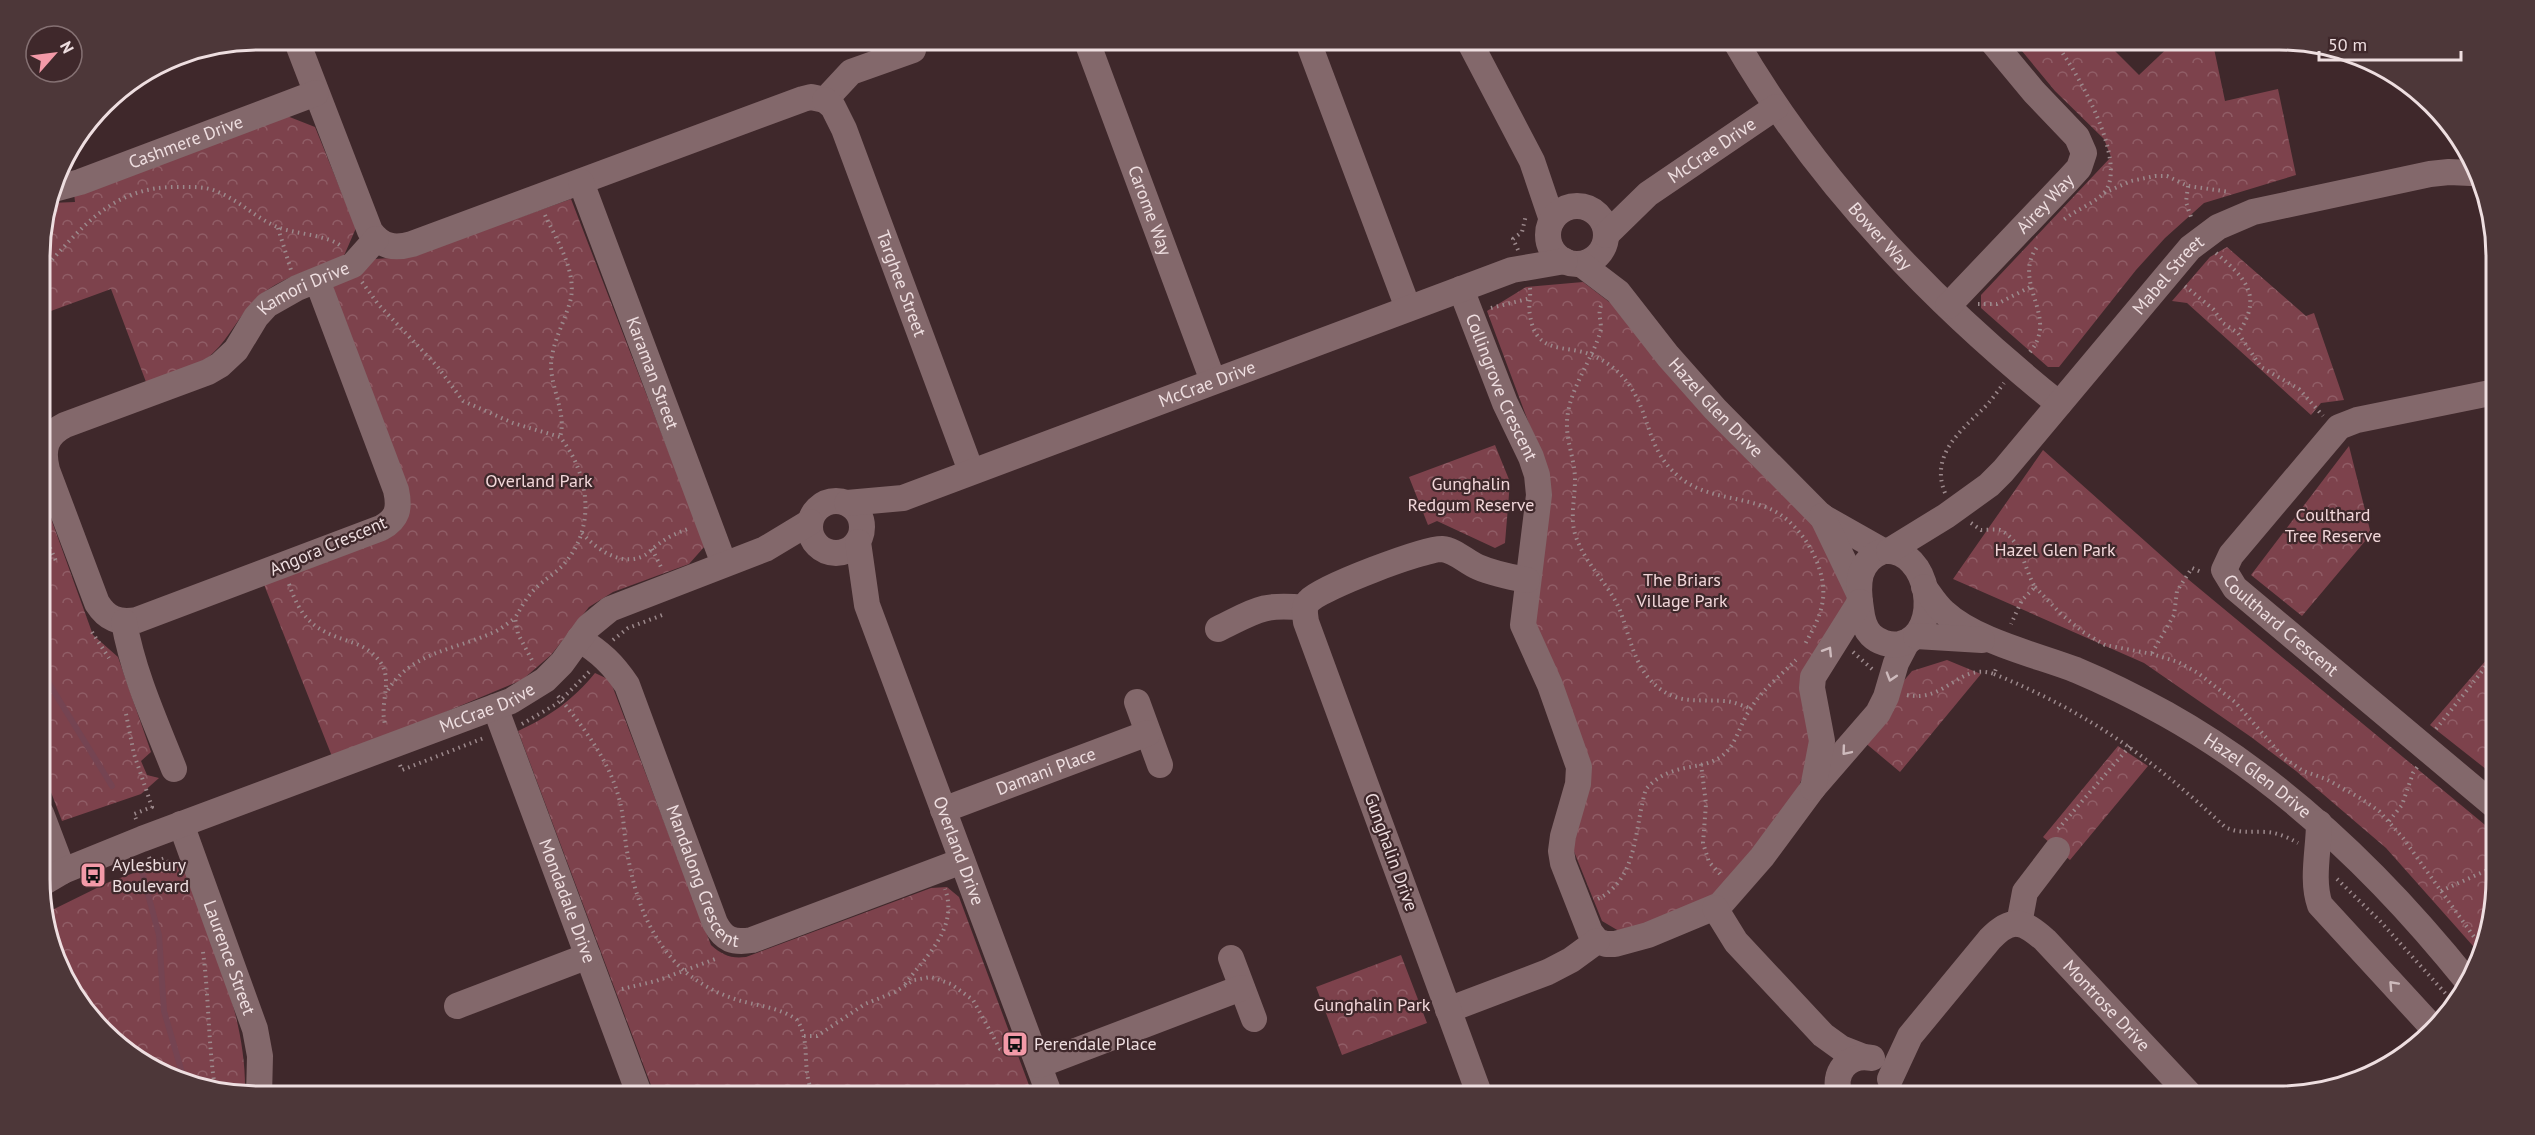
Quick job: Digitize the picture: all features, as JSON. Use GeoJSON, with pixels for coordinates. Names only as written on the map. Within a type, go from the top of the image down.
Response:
{"type":"FeatureCollection","features":[{"type":"Feature","properties":{"kind":"street"},"geometry":{"type":"LineString","coordinates":[[300,50],[366,222],[376,239],[392,247],[412,244],[803,99],[811,97],[825,100],[851,72],[913,50]]}},
{"type":"Feature","properties":{"kind":"street","name":"Carome Way"},"geometry":{"type":"LineString","coordinates":[[1090,50],[1213,381]]}},
{"type":"Feature","properties":{"kind":"street"},"geometry":{"type":"LineString","coordinates":[[1311,50],[1408,308]]}},
{"type":"Feature","properties":{"kind":"street"},"geometry":{"type":"LineString","coordinates":[[1474,50],[1532,161],[1565,216]]}},
{"type":"Feature","properties":{"kind":"street","name":"Bower Way"},"geometry":{"type":"LineString","coordinates":[[1741,50],[1776,107],[1858,213],[1912,271],[1961,304],[2017,368],[2059,404]]}},
{"type":"Feature","properties":{"kind":"street","name":"Airey Way"},"geometry":{"type":"LineString","coordinates":[[1961,304],[2079,168],[2084,153],[2077,137],[2034,92],[1999,50]]}},
{"type":"Feature","properties":{"kind":"street","name":"Cashmere Drive"},"geometry":{"type":"LineString","coordinates":[[62,187],[316,93]]}},
{"type":"Feature","properties":{"kind":"street","name":"Targhee Street"},"geometry":{"type":"LineString","coordinates":[[825,100],[833,107],[844,129],[971,471]]}},
{"type":"Feature","properties":{"kind":"street","name":"McCrae Drive"},"geometry":{"type":"LineString","coordinates":[[1604,242],[1648,194],[1776,107]]}},
{"type":"Feature","properties":{"kind":"street","name":"Mabel Street"},"geometry":{"type":"LineString","coordinates":[[1886,551],[1989,485],[2168,273],[2204,237],[2236,218],[2253,212],[2430,174],[2468,173]]}},
{"type":"Feature","properties":{"kind":"street","name":"Karaman Street"},"geometry":{"type":"LineString","coordinates":[[581,182],[724,564]]}},
{"type":"Feature","properties":{"kind":"street","name":"McCrae Drive"},"geometry":{"type":"LineString","coordinates":[[847,503],[903,498],[1408,308],[1465,300],[1520,266],[1565,216],[1648,194]]}},
{"type":"Feature","properties":{"kind":"street"},"geometry":{"type":"LineString","coordinates":[[1565,216],[1601,218],[1604,242],[1597,256],[1573,262],[1552,249],[1565,216]]}},
{"type":"Feature","properties":{"kind":"street","name":"Kamori Drive"},"geometry":{"type":"LineString","coordinates":[[50,437],[57,429],[65,425],[208,372],[220,365],[236,350],[256,317],[279,296],[353,265],[376,239]]}},
{"type":"Feature","properties":{"kind":"street","name":"Hazel Glen Drive"},"geometry":{"type":"LineString","coordinates":[[1604,242],[1618,292]]}},
{"type":"Feature","properties":{"kind":"street","name":"McCrae Drive"},"geometry":{"type":"LineString","coordinates":[[1520,266],[1573,262]]}},
{"type":"Feature","properties":{"kind":"street","name":"Hazel Glen Drive"},"geometry":{"type":"LineString","coordinates":[[1573,262],[1618,292],[1668,357],[1714,409],[1821,516],[1886,551]]}},
{"type":"Feature","properties":{"kind":"street","name":"Angora Crescent"},"geometry":{"type":"LineString","coordinates":[[124,622],[137,620],[381,528],[394,518],[398,511],[396,490],[307,284]]}},
{"type":"Feature","properties":{"kind":"street","name":"Collingrove Crescent"},"geometry":{"type":"LineString","coordinates":[[1465,300],[1505,403],[1537,475],[1539,495],[1523,618],[1526,636],[1550,685],[1579,767],[1578,784],[1562,851],[1563,863],[1590,932],[1598,941]]}},
{"type":"Feature","properties":{"kind":"street","name":"Coulthard Crescent"},"geometry":{"type":"LineString","coordinates":[[2486,394],[2357,420],[2332,432],[2231,555],[2224,570],[2235,588],[2486,799]]}},
{"type":"Feature","properties":{"kind":"street","name":"Kamori Drive"},"geometry":{"type":"LineString","coordinates":[[50,478],[97,603],[112,620],[124,622]]}},
{"type":"Feature","properties":{"kind":"street","name":"McCrae Drive"},"geometry":{"type":"LineString","coordinates":[[859,540],[903,498]]}},
{"type":"Feature","properties":{"kind":"street"},"geometry":{"type":"LineString","coordinates":[[828,501],[847,503],[859,514],[862,522],[859,540],[843,553],[823,550],[812,537],[810,522],[813,513],[828,501]]}},
{"type":"Feature","properties":{"kind":"street","name":"Mabel Street"},"geometry":{"type":"LineString","coordinates":[[1921,579],[1951,511]]}},
{"type":"Feature","properties":{"kind":"street","name":"Hazel Glen Drive"},"geometry":{"type":"LineString","coordinates":[[1821,516],[1859,597]]}},
{"type":"Feature","properties":{"kind":"street","name":"McCrae Drive"},"geometry":{"type":"LineString","coordinates":[[50,879],[63,871],[142,839],[511,701],[545,680],[562,663],[598,616],[668,585],[765,549],[810,522]]}},
{"type":"Feature","properties":{"kind":"street","name":"Overland Drive"},"geometry":{"type":"LineString","coordinates":[[859,540],[867,605],[1046,1086]]}},
{"type":"Feature","properties":{"kind":"street","name":"McCrae Drive"},"geometry":{"type":"LineString","coordinates":[[765,549],[823,550]]}},
{"type":"Feature","properties":{"kind":"street"},"geometry":{"type":"LineString","coordinates":[[1218,629],[1262,608],[1278,604],[1305,608],[1310,600],[1326,589],[1439,549],[1449,550],[1470,563],[1499,575],[1527,580]]}},
{"type":"Feature","properties":{"kind":"street","name":"Overland Drive"},"geometry":{"type":"LineString","coordinates":[[823,550],[867,605]]}},
{"type":"Feature","properties":{"kind":"street"},"geometry":{"type":"LineString","coordinates":[[1449,1010],[1548,972],[1571,960],[1598,941],[1615,944],[1631,940],[1715,908],[1736,889],[1799,810],[1813,788],[1878,713],[1911,639],[1925,622],[1927,609],[1921,579],[1912,560],[1901,553],[1886,551],[1866,562],[1862,568],[1859,597],[1863,619],[1867,631],[1872,636],[1888,644],[1911,639]]}},
{"type":"Feature","properties":{"kind":"street","name":"Hazel Glen Drive"},"geometry":{"type":"LineString","coordinates":[[1921,579],[1942,611],[1954,621],[2001,644],[2076,670],[2120,690],[2213,742],[2268,781],[2319,823],[2389,893],[2462,975]]}},
{"type":"Feature","properties":{"kind":"street"},"geometry":{"type":"LineString","coordinates":[[1813,788],[1822,741],[1812,688],[1814,676],[1826,631],[1848,623],[1859,597]]}},
{"type":"Feature","properties":{"kind":"street","name":"Gunghalin Drive"},"geometry":{"type":"LineString","coordinates":[[1305,608],[1306,622],[1476,1085]]}},
{"type":"Feature","properties":{"kind":"street","name":"Mandalong Crescent"},"geometry":{"type":"LineString","coordinates":[[598,616],[607,647],[623,661],[627,685],[715,923],[720,933],[728,940],[735,942],[752,940],[962,861]]}},
{"type":"Feature","properties":{"kind":"street"},"geometry":{"type":"LineString","coordinates":[[124,622],[131,655],[174,769]]}},
{"type":"Feature","properties":{"kind":"street"},"geometry":{"type":"LineString","coordinates":[[579,639],[607,647]]}},
{"type":"Feature","properties":{"kind":"street","name":"Hazel Glen Drive"},"geometry":{"type":"LineString","coordinates":[[1911,639],[2001,644]]}},
{"type":"Feature","properties":{"kind":"street"},"geometry":{"type":"LineString","coordinates":[[1137,702],[1160,765]]}},
{"type":"Feature","properties":{"kind":"street","name":"Mondadale Drive"},"geometry":{"type":"LineString","coordinates":[[495,707],[636,1086]]}},
{"type":"Feature","properties":{"kind":"street","name":"Damani Place"},"geometry":{"type":"LineString","coordinates":[[943,810],[1148,733]]}},
{"type":"Feature","properties":{"kind":"street"},"geometry":{"type":"LineString","coordinates":[[2319,823],[2316,894],[2320,905],[2428,1022]]}},
{"type":"Feature","properties":{"kind":"street","name":"Laurence Street"},"geometry":{"type":"LineString","coordinates":[[182,824],[255,1029],[260,1056],[259,1086]]}},
{"type":"Feature","properties":{"kind":"street"},"geometry":{"type":"LineString","coordinates":[[50,837],[63,871]]}},
{"type":"Feature","properties":{"kind":"street"},"geometry":{"type":"LineString","coordinates":[[1891,1085],[1910,1036],[1998,931],[2012,923],[2019,924],[2025,892],[2054,843]]}},
{"type":"Feature","properties":{"kind":"street"},"geometry":{"type":"LineString","coordinates":[[1715,908],[1736,942],[1823,1035],[1841,1048],[1881,1063],[1888,1085]]}},
{"type":"Feature","properties":{"kind":"street","name":"Montrose Drive"},"geometry":{"type":"LineString","coordinates":[[2019,924],[2032,929],[2045,940],[2181,1085]]}},
{"type":"Feature","properties":{"kind":"street"},"geometry":{"type":"LineString","coordinates":[[457,1006],[588,956]]}},
{"type":"Feature","properties":{"kind":"street"},"geometry":{"type":"LineString","coordinates":[[1231,958],[1254,1019]]}},
{"type":"Feature","properties":{"kind":"street"},"geometry":{"type":"LineString","coordinates":[[1036,1056],[1241,988]]}},
{"type":"Feature","properties":{"kind":"street"},"geometry":{"type":"LineString","coordinates":[[1823,1035],[1835,1085]]}},
{"type":"Feature","properties":{"kind":"street"},"geometry":{"type":"LineString","coordinates":[[1837,1085],[1843,1066],[1856,1058],[1868,1058],[1910,1036]]}},
{"type":"Feature","properties":{"kind":"path"},"geometry":{"type":"LineString","coordinates":[[2060,50],[2084,86],[2103,129],[2110,172],[2103,193]]}},
{"type":"Feature","properties":{"kind":"path"},"geometry":{"type":"LineString","coordinates":[[2059,224],[2103,193],[2131,181],[2155,176],[2175,178],[2188,186],[2230,192]]}},
{"type":"Feature","properties":{"kind":"path"},"geometry":{"type":"LineString","coordinates":[[2188,186],[2188,212],[2215,251],[2242,277],[2251,297],[2249,318],[2238,333]]}},
{"type":"Feature","properties":{"kind":"path"},"geometry":{"type":"LineString","coordinates":[[50,261],[70,238],[101,210],[121,198],[169,187],[202,187],[217,191],[278,227],[332,240],[339,244],[373,299],[437,366],[463,401],[513,423],[560,437],[577,463],[586,495],[582,533],[573,553],[563,566],[534,590],[515,618],[494,633],[427,655],[393,681],[387,691]]}},
{"type":"Feature","properties":{"kind":"path"},"geometry":{"type":"LineString","coordinates":[[537,198],[572,279],[570,301],[552,352],[553,384],[563,420],[560,437]]}},
{"type":"Feature","properties":{"kind":"path"},"geometry":{"type":"LineString","coordinates":[[1524,207],[1526,217],[1522,232],[1513,239],[1520,266],[1530,282],[1529,312],[1540,339],[1557,350],[1591,355],[1614,367],[1641,402],[1654,446],[1672,471],[1688,483],[1713,494],[1771,509],[1801,534],[1815,557],[1824,588],[1826,631],[1908,696],[1923,697],[1950,686],[1971,671],[1980,670],[2065,705],[2130,746],[2225,827],[2235,831],[2270,832],[2301,845],[2380,921],[2448,996]]}},
{"type":"Feature","properties":{"kind":"path"},"geometry":{"type":"LineString","coordinates":[[278,227],[307,284]]}},
{"type":"Feature","properties":{"kind":"path"},"geometry":{"type":"LineString","coordinates":[[2039,244],[2030,257],[2030,287],[2039,313],[2040,335],[2036,344],[1992,400],[1952,439],[1945,452],[1941,464],[1941,478],[1951,511],[1981,530],[1998,529],[2010,537],[2018,546],[2034,587],[2083,632],[2105,645],[2152,654],[2178,662],[2198,673],[2253,720],[2284,758],[2303,771],[2326,779],[2379,811],[2403,838],[2476,938]]}},
{"type":"Feature","properties":{"kind":"path"},"geometry":{"type":"LineString","coordinates":[[2168,273],[2198,295],[2213,309],[2223,323],[2238,333],[2261,367],[2300,389],[2321,414],[2332,432]]}},
{"type":"Feature","properties":{"kind":"path"},"geometry":{"type":"LineString","coordinates":[[1961,304],[1996,304],[2030,287]]}},
{"type":"Feature","properties":{"kind":"path"},"geometry":{"type":"LineString","coordinates":[[1618,292],[1602,304],[1599,310],[1600,332],[1571,402],[1567,419],[1575,478],[1573,517],[1575,533],[1581,548],[1618,606],[1639,665],[1654,683],[1673,697],[1684,700],[1725,700],[1750,708]]}},
{"type":"Feature","properties":{"kind":"path"},"geometry":{"type":"LineString","coordinates":[[1465,300],[1503,306],[1531,298]]}},
{"type":"Feature","properties":{"kind":"path"},"geometry":{"type":"LineString","coordinates":[[582,533],[592,545],[609,555],[624,559],[644,555],[662,541],[708,520]]}},
{"type":"Feature","properties":{"kind":"path"},"geometry":{"type":"LineString","coordinates":[[50,548],[60,570]]}},
{"type":"Feature","properties":{"kind":"path"},"geometry":{"type":"LineString","coordinates":[[652,549],[668,585]]}},
{"type":"Feature","properties":{"kind":"path"},"geometry":{"type":"LineString","coordinates":[[283,566],[301,612],[311,624],[324,633],[354,643],[377,657],[386,676],[387,691],[383,716],[402,770],[531,720],[561,700],[586,676],[607,647],[628,628],[668,612]]}},
{"type":"Feature","properties":{"kind":"path"},"geometry":{"type":"LineString","coordinates":[[2152,654],[2174,615],[2177,591],[2192,568],[2204,573],[2224,570]]}},
{"type":"Feature","properties":{"kind":"path"},"geometry":{"type":"LineString","coordinates":[[1994,674],[2001,644],[2022,600],[2034,587]]}},
{"type":"Feature","properties":{"kind":"path"},"geometry":{"type":"LineString","coordinates":[[515,618],[518,634],[529,657],[592,741],[616,791],[622,812],[632,877],[650,927],[661,945],[684,971],[720,994],[791,1016],[801,1026],[804,1036],[804,1066],[811,1086]]}},
{"type":"Feature","properties":{"kind":"path"},"geometry":{"type":"LineString","coordinates":[[87,625],[110,661]]}},
{"type":"Feature","properties":{"kind":"path"},"geometry":{"type":"LineString","coordinates":[[1802,650],[1826,631]]}},
{"type":"Feature","properties":{"kind":"path"},"geometry":{"type":"LineString","coordinates":[[1580,908],[1605,895],[1617,885],[1626,871],[1634,849],[1646,789],[1665,774],[1683,766],[1701,764],[1719,758],[1726,752],[1750,708],[1797,659]]}},
{"type":"Feature","properties":{"kind":"path"},"geometry":{"type":"LineString","coordinates":[[126,711],[134,754],[152,807],[134,814],[151,862],[165,858],[175,877]]}},
{"type":"Feature","properties":{"kind":"path"},"geometry":{"type":"LineString","coordinates":[[2054,843],[2130,746]]}},
{"type":"Feature","properties":{"kind":"path"},"geometry":{"type":"LineString","coordinates":[[1701,764],[1706,804],[1703,843],[1705,854],[1709,862],[1736,889]]}},
{"type":"Feature","properties":{"kind":"path"},"geometry":{"type":"LineString","coordinates":[[902,987],[932,950],[948,920],[947,895],[938,870]]}},
{"type":"Feature","properties":{"kind":"path"},"geometry":{"type":"LineString","coordinates":[[2441,891],[2486,871]]}},
{"type":"Feature","properties":{"kind":"path"},"geometry":{"type":"LineString","coordinates":[[602,994],[684,971],[727,954],[735,942]]}},
{"type":"Feature","properties":{"kind":"path"},"geometry":{"type":"LineString","coordinates":[[202,946],[208,986],[209,1052],[214,1081]]}},
{"type":"Feature","properties":{"kind":"path"},"geometry":{"type":"LineString","coordinates":[[804,1036],[817,1036],[864,1004],[921,978],[941,979],[973,1000],[1000,1049],[1005,1053],[1036,1056]]}},
{"type":"Feature","properties":{"kind":"green space"},"geometry":{"type":"Polygon","coordinates":[[[2021,50],[2114,50],[2139,75],[2165,50],[2214,50],[2225,101],[2278,89],[2296,175],[2204,203],[2165,238],[2136,270],[2059,367],[2048,367],[1981,308],[1981,295],[2111,157],[2104,139],[2055,91],[2021,50]]]}},
{"type":"Feature","properties":{"kind":"green space"},"geometry":{"type":"Polygon","coordinates":[[[287,116],[315,127],[356,228],[343,258],[297,274],[265,291],[250,305],[225,340],[206,359],[181,371],[146,382],[111,289],[50,311],[51,230],[57,203],[75,202],[74,193],[287,116]]]}},
{"type":"Feature","properties":{"kind":"green space","name":"Overland Park"},"geometry":{"type":"Polygon","coordinates":[[[571,199],[705,546],[689,564],[613,592],[589,607],[551,655],[522,680],[333,759],[263,582],[409,505],[329,288],[374,259],[408,257],[571,199]]]}},
{"type":"Feature","properties":{"kind":"green space"},"geometry":{"type":"Polygon","coordinates":[[[2227,247],[2306,316],[2314,313],[2344,400],[2321,403],[2311,415],[2187,303],[2172,301],[2210,257],[2227,247]]]}},
{"type":"Feature","properties":{"kind":"green space","name":"The Briars Village Park"},"geometry":{"type":"Polygon","coordinates":[[[1583,282],[1629,317],[1812,517],[1844,577],[1848,607],[1811,657],[1817,741],[1789,811],[1715,899],[1624,934],[1602,921],[1573,849],[1590,767],[1533,622],[1547,472],[1487,311],[1526,287],[1583,282]]]}},
{"type":"Feature","properties":{"kind":"green space","name":"Gunghalin Redgum Reserve"},"geometry":{"type":"Polygon","coordinates":[[[1495,445],[1510,482],[1505,543],[1495,548],[1437,521],[1428,525],[1409,477],[1495,445]]]}},
{"type":"Feature","properties":{"kind":"green space","name":"Coulthard Tree Reserve"},"geometry":{"type":"Polygon","coordinates":[[[2349,446],[2371,534],[2302,616],[2251,575],[2349,446]]]}},
{"type":"Feature","properties":{"kind":"green space","name":"Hazel Glen Park"},"geometry":{"type":"Polygon","coordinates":[[[2043,450],[2183,575],[2486,826],[2485,892],[2482,919],[2474,947],[2386,848],[2296,771],[2251,737],[2144,663],[1953,579],[2043,450]]]}},
{"type":"Feature","properties":{"kind":"green space"},"geometry":{"type":"Polygon","coordinates":[[[50,516],[93,635],[118,657],[151,752],[141,761],[147,775],[159,778],[141,794],[62,821],[50,790],[50,516]]]}},
{"type":"Feature","properties":{"kind":"green space"},"geometry":{"type":"Polygon","coordinates":[[[1947,660],[1981,674],[1900,772],[1863,741],[1880,709],[1912,671],[1947,660]]]}},
{"type":"Feature","properties":{"kind":"green space"},"geometry":{"type":"Polygon","coordinates":[[[2486,660],[2486,769],[2430,725],[2486,660]]]}},
{"type":"Feature","properties":{"kind":"green space"},"geometry":{"type":"Polygon","coordinates":[[[595,673],[610,680],[711,945],[727,956],[746,957],[931,888],[947,887],[959,897],[1029,1086],[651,1086],[518,731],[560,707],[595,673]]]}},
{"type":"Feature","properties":{"kind":"green space"},"geometry":{"type":"Polygon","coordinates":[[[2118,746],[2148,766],[2070,860],[2043,837],[2118,746]]]}},
{"type":"Feature","properties":{"kind":"green space"},"geometry":{"type":"Polygon","coordinates":[[[164,862],[183,863],[215,948],[233,1005],[240,1035],[245,1085],[216,1082],[190,1075],[153,1058],[110,1025],[77,982],[65,958],[52,910],[109,882],[164,862]]]}},
{"type":"Feature","properties":{"kind":"green space","name":"Gunghalin Park"},"geometry":{"type":"Polygon","coordinates":[[[1401,955],[1427,1023],[1342,1055],[1316,987],[1401,955]]]}},
{"type":"Feature","properties":{"kind":"waterway"},"geometry":{"type":"LineString","coordinates":[[50,685],[112,786]]}},
{"type":"Feature","properties":{"kind":"waterway"},"geometry":{"type":"LineString","coordinates":[[142,872],[159,935],[164,1011],[182,1072]]}},
{"type":"Feature","properties":{"kind":"place","name":"Aylesbury Boulevard"},"geometry":{"type":"Point","coordinates":[93,875]}},
{"type":"Feature","properties":{"kind":"place","name":"Perendale Place"},"geometry":{"type":"Point","coordinates":[1015,1044]}}]}
